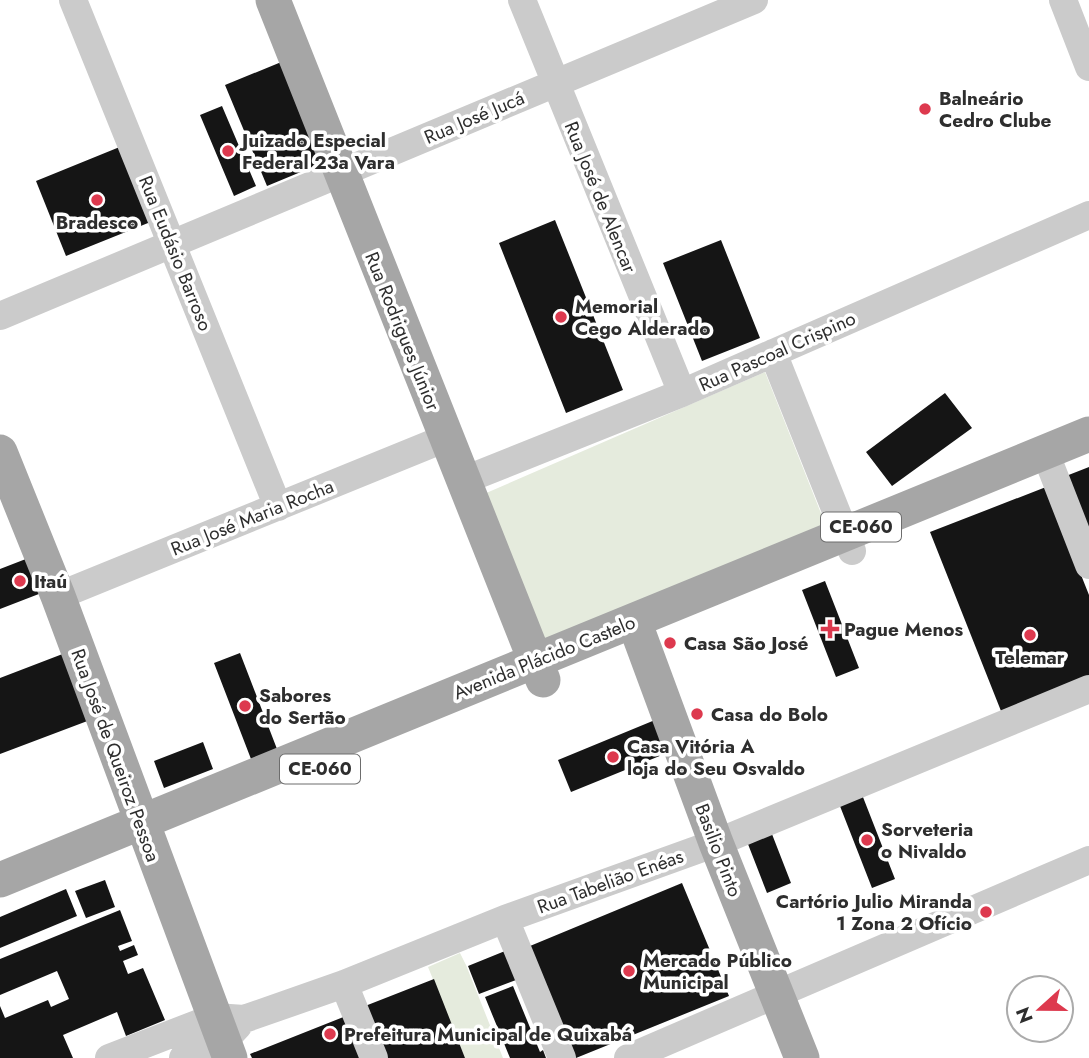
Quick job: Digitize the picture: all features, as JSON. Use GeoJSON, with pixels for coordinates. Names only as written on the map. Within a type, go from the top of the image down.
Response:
{"type":"FeatureCollection","features":[{"type":"Feature","properties":{"kind":"main road","name":"Rua Rodrigues Júnior"},"geometry":{"type":"LineString","coordinates":[[273,0],[462,481],[540,671]]}},
{"type":"Feature","properties":{"kind":"main road","name":"Avenida Plácido Castelo"},"geometry":{"type":"LineString","coordinates":[[0,901],[372,726],[540,671],[1049,462],[1089,434]]}},
{"type":"Feature","properties":{"kind":"main road","name":"Rua José de Queiroz Pessoa"},"geometry":{"type":"LineString","coordinates":[[0,452],[58,596],[144,832],[228,1034]]}},
{"type":"Feature","properties":{"kind":"main road","name":"Avenida Plácido Castelo"},"geometry":{"type":"LineString","coordinates":[[1049,462],[1089,457]]}},
{"type":"Feature","properties":{"kind":"main road","name":"Basilio Pinto"},"geometry":{"type":"LineString","coordinates":[[637,631],[716,843],[802,1058]]}},
{"type":"Feature","properties":{"kind":"main road","name":"Avenida Plácido Castelo"},"geometry":{"type":"LineString","coordinates":[[0,880],[144,832]]}},
{"type":"Feature","properties":{"kind":"street","name":"Rua Eudásio Barroso"},"geometry":{"type":"LineString","coordinates":[[73,0],[278,507]]}},
{"type":"Feature","properties":{"kind":"street","name":"Rua José de Alencar"},"geometry":{"type":"LineString","coordinates":[[522,0],[682,393]]}},
{"type":"Feature","properties":{"kind":"street","name":"Rua José Jucá"},"geometry":{"type":"LineString","coordinates":[[0,316],[754,0]]}},
{"type":"Feature","properties":{"kind":"street"},"geometry":{"type":"LineString","coordinates":[[1063,0],[1089,67]]}},
{"type":"Feature","properties":{"kind":"street","name":"Rua Pascoal Crispino"},"geometry":{"type":"LineString","coordinates":[[462,481],[682,393],[1089,215]]}},
{"type":"Feature","properties":{"kind":"street"},"geometry":{"type":"LineString","coordinates":[[773,353],[848,543]]}},
{"type":"Feature","properties":{"kind":"street","name":"Rua José Maria Rocha"},"geometry":{"type":"LineString","coordinates":[[58,596],[446,438]]}},
{"type":"Feature","properties":{"kind":"street"},"geometry":{"type":"LineString","coordinates":[[1049,462],[1089,565]]}},
{"type":"Feature","properties":{"kind":"street","name":"Rua Tabelião Enéas"},"geometry":{"type":"LineString","coordinates":[[228,1034],[505,919],[716,843],[1089,689]]}},
{"type":"Feature","properties":{"kind":"street"},"geometry":{"type":"LineString","coordinates":[[628,1058],[776,997],[1089,860]]}},
{"type":"Feature","properties":{"kind":"street"},"geometry":{"type":"LineString","coordinates":[[505,919],[562,1058]]}},
{"type":"Feature","properties":{"kind":"street"},"geometry":{"type":"LineString","coordinates":[[344,984],[374,1058]]}},
{"type":"Feature","properties":{"kind":"street"},"geometry":{"type":"LineString","coordinates":[[109,1058],[228,1034]]}},
{"type":"Feature","properties":{"kind":"street"},"geometry":{"type":"LineString","coordinates":[[183,1058],[228,1034]]}},
{"type":"Feature","properties":{"kind":"shaded area"},"geometry":{"type":"Polygon","coordinates":[[[765,372],[828,531],[539,649],[477,497],[765,372]]]}},
{"type":"Feature","properties":{"kind":"shaded area"},"geometry":{"type":"Polygon","coordinates":[[[460,953],[503,1058],[465,1058],[428,967],[460,953]]]}},
{"type":"Feature","properties":{"kind":"building"},"geometry":{"type":"Polygon","coordinates":[[[291,58],[332,159],[267,186],[225,85],[291,58]]]}},
{"type":"Feature","properties":{"kind":"building","name":"Juizado Especial Federal 23a Vara"},"geometry":{"type":"Polygon","coordinates":[[[222,106],[256,186],[234,196],[200,115],[222,106]]]}},
{"type":"Feature","properties":{"kind":"building","name":"Bradesco"},"geometry":{"type":"Polygon","coordinates":[[[127,144],[158,219],[66,256],[36,181],[127,144]]]}},
{"type":"Feature","properties":{"kind":"building","name":"Memorial Cego Alderado"},"geometry":{"type":"Polygon","coordinates":[[[555,220],[623,390],[566,413],[499,243],[555,220]]]}},
{"type":"Feature","properties":{"kind":"building"},"geometry":{"type":"Polygon","coordinates":[[[721,240],[760,338],[702,361],[663,263],[721,240]]]}},
{"type":"Feature","properties":{"kind":"building"},"geometry":{"type":"Polygon","coordinates":[[[945,393],[972,428],[892,486],[866,452],[945,393]]]}},
{"type":"Feature","properties":{"kind":"building"},"geometry":{"type":"Polygon","coordinates":[[[1089,467],[1089,531],[1066,476],[1089,467]]]}},
{"type":"Feature","properties":{"kind":"building","name":"Telemar"},"geometry":{"type":"Polygon","coordinates":[[[1046,487],[1089,595],[1089,676],[1001,711],[930,532],[1046,487]]]}},
{"type":"Feature","properties":{"kind":"building","name":"Itaú"},"geometry":{"type":"Polygon","coordinates":[[[31,557],[44,592],[0,609],[0,569],[31,557]]]}},
{"type":"Feature","properties":{"kind":"building","name":"Pague Menos"},"geometry":{"type":"Polygon","coordinates":[[[825,581],[859,668],[836,677],[802,590],[825,581]]]}},
{"type":"Feature","properties":{"kind":"building"},"geometry":{"type":"Polygon","coordinates":[[[73,650],[98,717],[0,754],[0,678],[73,650]]]}},
{"type":"Feature","properties":{"kind":"building","name":"Sabores do Sertão"},"geometry":{"type":"Polygon","coordinates":[[[240,653],[277,749],[251,759],[214,663],[240,653]]]}},
{"type":"Feature","properties":{"kind":"building","name":"Casa Vitória A loja do Seu Osvaldo"},"geometry":{"type":"Polygon","coordinates":[[[655,720],[667,753],[571,792],[558,760],[655,720]]]}},
{"type":"Feature","properties":{"kind":"building"},"geometry":{"type":"Polygon","coordinates":[[[203,742],[213,769],[164,788],[154,761],[203,742]]]}},
{"type":"Feature","properties":{"kind":"building","name":"Sorveteria o Nivaldo"},"geometry":{"type":"Polygon","coordinates":[[[861,792],[895,879],[872,888],[838,801],[861,792]]]}},
{"type":"Feature","properties":{"kind":"building"},"geometry":{"type":"Polygon","coordinates":[[[770,829],[791,883],[767,893],[746,839],[770,829]]]}},
{"type":"Feature","properties":{"kind":"building"},"geometry":{"type":"Polygon","coordinates":[[[105,880],[115,907],[86,918],[75,891],[105,880]]]}},
{"type":"Feature","properties":{"kind":"building","name":"Mercado Público Municipal"},"geometry":{"type":"Polygon","coordinates":[[[682,883],[729,996],[576,1058],[530,946],[682,883]]]}},
{"type":"Feature","properties":{"kind":"building"},"geometry":{"type":"Polygon","coordinates":[[[66,889],[77,916],[0,948],[0,917],[66,889]]]}},
{"type":"Feature","properties":{"kind":"building"},"geometry":{"type":"Polygon","coordinates":[[[120,910],[132,941],[118,946],[120,951],[134,945],[138,955],[123,961],[128,974],[143,968],[165,1020],[126,1036],[117,1012],[63,1035],[73,1058],[0,1058],[0,1006],[5,1018],[48,1000],[51,1007],[69,999],[57,971],[0,995],[0,959],[120,910]]]}},
{"type":"Feature","properties":{"kind":"building"},"geometry":{"type":"Polygon","coordinates":[[[505,951],[516,980],[479,994],[468,966],[505,951]]]}},
{"type":"Feature","properties":{"kind":"building"},"geometry":{"type":"Polygon","coordinates":[[[434,979],[465,1058],[380,1058],[360,1008],[434,979]]]}},
{"type":"Feature","properties":{"kind":"building"},"geometry":{"type":"Polygon","coordinates":[[[513,986],[540,1052],[543,1050],[546,1058],[510,1058],[485,997],[513,986]]]}},
{"type":"Feature","properties":{"kind":"building","name":"Prefeitura Municipal de Quixabá"},"geometry":{"type":"Polygon","coordinates":[[[351,1014],[369,1058],[252,1058],[250,1054],[351,1014]]]}},
{"type":"Feature","properties":{"kind":"place","name":"Balneário Cedro Clube"},"geometry":{"type":"Point","coordinates":[925,109]}},
{"type":"Feature","properties":{"kind":"place","name":"Juizado Especial Federal 23a Vara"},"geometry":{"type":"Point","coordinates":[228,151]}},
{"type":"Feature","properties":{"kind":"place","name":"Bradesco"},"geometry":{"type":"Point","coordinates":[97,200]}},
{"type":"Feature","properties":{"kind":"place","name":"Memorial Cego Alderado"},"geometry":{"type":"Point","coordinates":[561,317]}},
{"type":"Feature","properties":{"kind":"place","name":"Itaú"},"geometry":{"type":"Point","coordinates":[20,581]}},
{"type":"Feature","properties":{"kind":"place","name":"Pague Menos"},"geometry":{"type":"Point","coordinates":[830,629]}},
{"type":"Feature","properties":{"kind":"place","name":"Telemar"},"geometry":{"type":"Point","coordinates":[1030,635]}},
{"type":"Feature","properties":{"kind":"place","name":"Casa São José"},"geometry":{"type":"Point","coordinates":[670,643]}},
{"type":"Feature","properties":{"kind":"place","name":"Sabores do Sertão"},"geometry":{"type":"Point","coordinates":[245,706]}},
{"type":"Feature","properties":{"kind":"place","name":"Casa do Bolo"},"geometry":{"type":"Point","coordinates":[697,714]}},
{"type":"Feature","properties":{"kind":"place","name":"Casa Vitória A loja do Seu Osvaldo"},"geometry":{"type":"Point","coordinates":[613,757]}},
{"type":"Feature","properties":{"kind":"place","name":"Sorveteria o Nivaldo"},"geometry":{"type":"Point","coordinates":[867,840]}},
{"type":"Feature","properties":{"kind":"place","name":"Cartório Julio Miranda 1 Zona 2 Ofício"},"geometry":{"type":"Point","coordinates":[986,912]}},
{"type":"Feature","properties":{"kind":"place","name":"Mercado Público Municipal"},"geometry":{"type":"Point","coordinates":[629,971]}},
{"type":"Feature","properties":{"kind":"place","name":"Prefeitura Municipal de Quixabá"},"geometry":{"type":"Point","coordinates":[330,1034]}}]}
